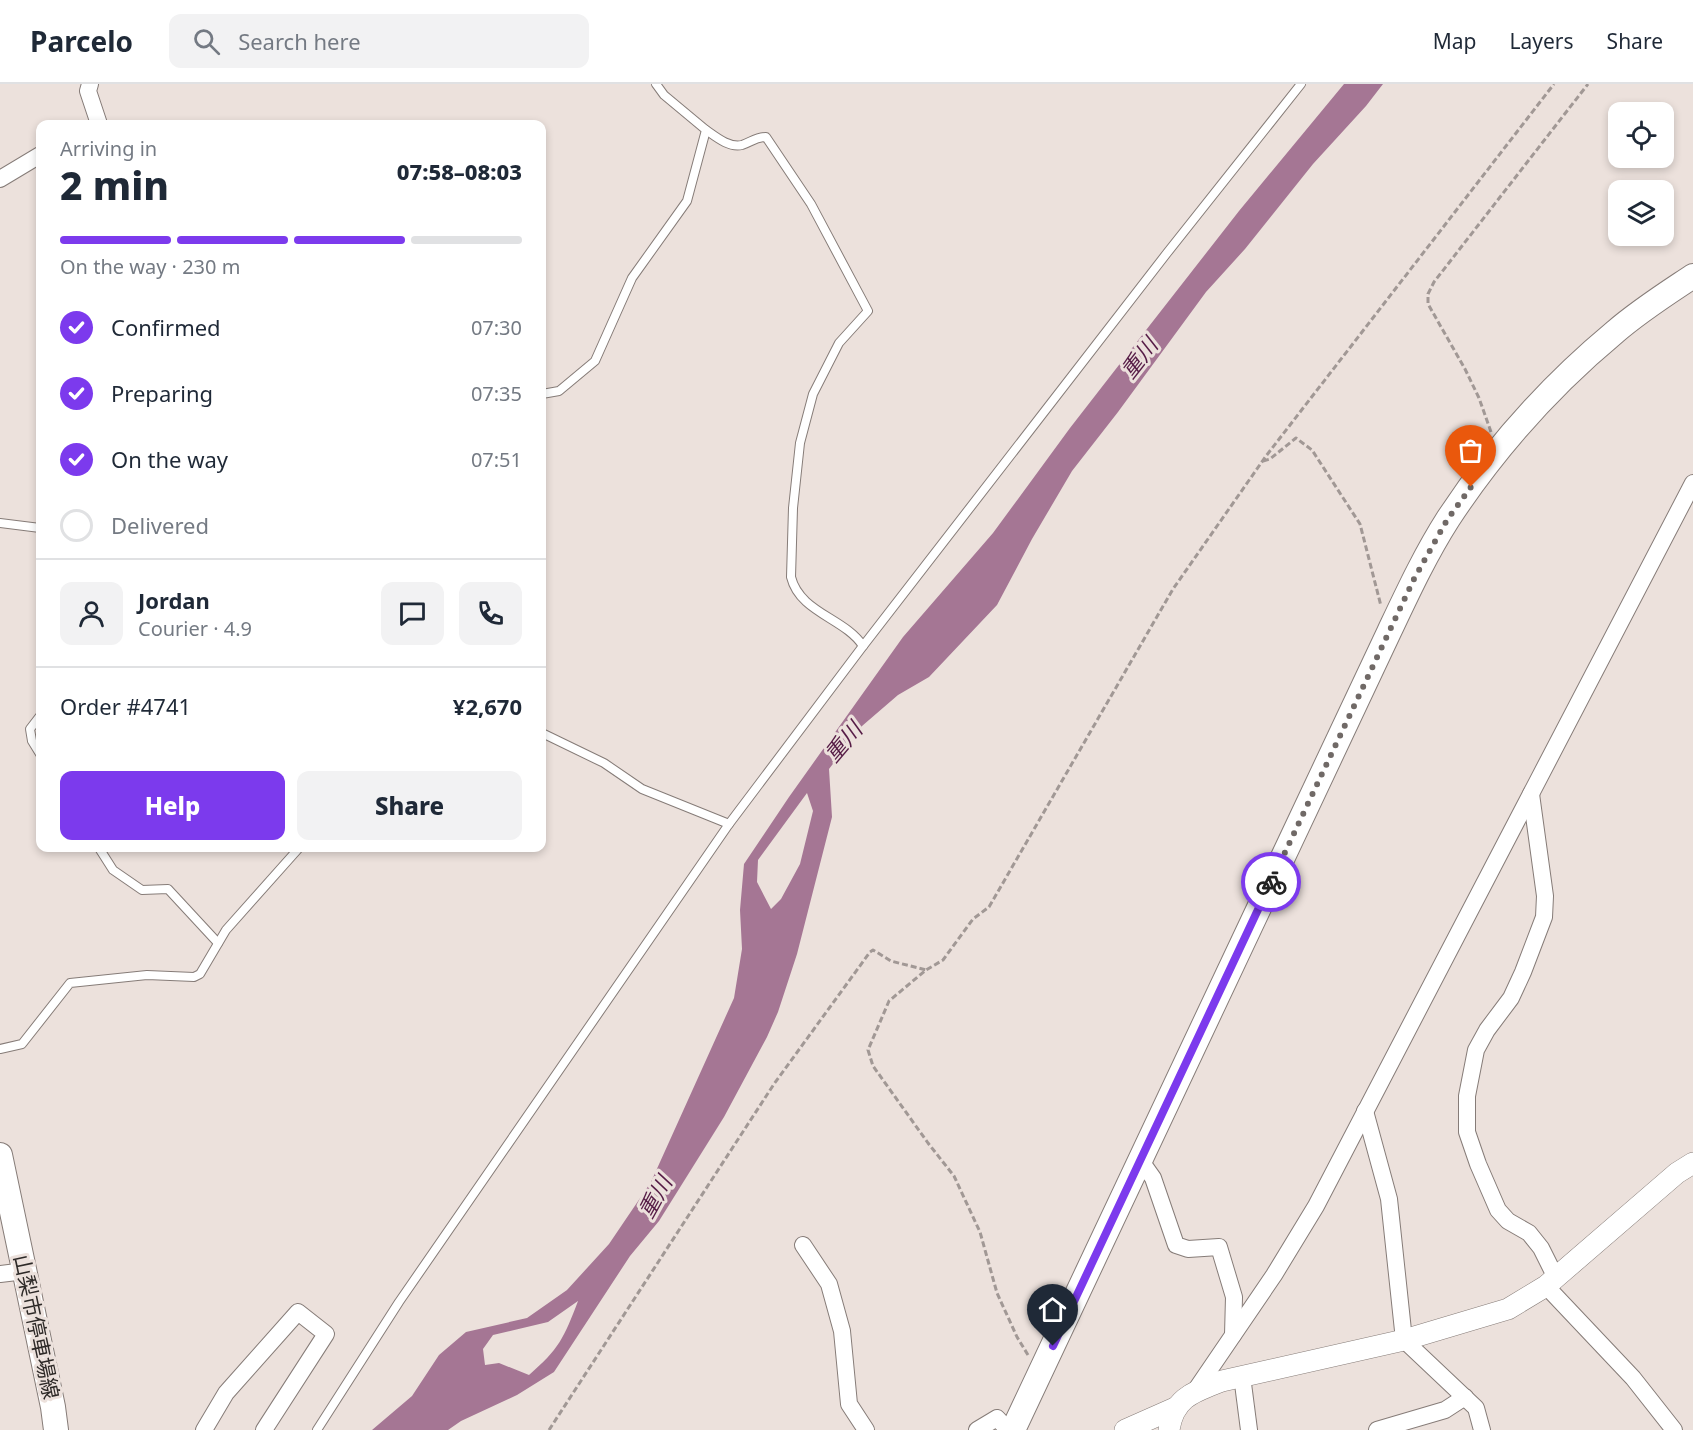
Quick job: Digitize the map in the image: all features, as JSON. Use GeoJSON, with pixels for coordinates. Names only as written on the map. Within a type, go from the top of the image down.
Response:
{"type":"FeatureCollection","features":[{"type":"Feature","properties":{"kind":"main road"},"geometry":{"type":"LineString","coordinates":[[1013,1430],[1414,579],[1447,520],[1502,444],[1559,383],[1615,332],[1693,276]]}},
{"type":"Feature","properties":{"kind":"main road","name":"山梨市停車場線"},"geometry":{"type":"LineString","coordinates":[[0,1155],[56,1430]]}},
{"type":"Feature","properties":{"kind":"street"},"geometry":{"type":"LineString","coordinates":[[90,84],[88,91],[98,120]]}},
{"type":"Feature","properties":{"kind":"street"},"geometry":{"type":"LineString","coordinates":[[0,179],[36,157]]}},
{"type":"Feature","properties":{"kind":"street"},"geometry":{"type":"LineString","coordinates":[[1169,1430],[1172,1415],[1177,1407],[1195,1391],[1274,1275],[1316,1206],[1693,483]]}},
{"type":"Feature","properties":{"kind":"street"},"geometry":{"type":"LineString","coordinates":[[1531,794],[1545,896],[1544,917],[1511,998],[1487,1030],[1476,1050],[1467,1096],[1467,1132],[1498,1210],[1508,1221],[1529,1233],[1541,1248],[1551,1282],[1674,1430]]}},
{"type":"Feature","properties":{"kind":"street"},"geometry":{"type":"LineString","coordinates":[[1365,1111],[1389,1199],[1404,1340],[1476,1408],[1482,1430]]}},
{"type":"Feature","properties":{"kind":"street"},"geometry":{"type":"LineString","coordinates":[[1141,1161],[1153,1178],[1176,1245],[1188,1250],[1219,1247],[1234,1297],[1233,1336]]}},
{"type":"Feature","properties":{"kind":"street"},"geometry":{"type":"LineString","coordinates":[[1195,1391],[1242,1376],[1404,1340],[1508,1309],[1551,1282],[1677,1173],[1693,1163]]}},
{"type":"Feature","properties":{"kind":"street"},"geometry":{"type":"LineString","coordinates":[[803,1245],[829,1284],[842,1331],[849,1404],[866,1430]]}},
{"type":"Feature","properties":{"kind":"street"},"geometry":{"type":"LineString","coordinates":[[0,1274],[25,1271]]}},
{"type":"Feature","properties":{"kind":"street"},"geometry":{"type":"LineString","coordinates":[[204,1430],[226,1393],[298,1312],[326,1334],[264,1430]]}},
{"type":"Feature","properties":{"kind":"street"},"geometry":{"type":"LineString","coordinates":[[1242,1376],[1248,1430]]}},
{"type":"Feature","properties":{"kind":"street"},"geometry":{"type":"LineString","coordinates":[[1377,1430],[1445,1410],[1465,1398]]}},
{"type":"Feature","properties":{"kind":"street"},"geometry":{"type":"LineString","coordinates":[[1125,1430],[1177,1407]]}},
{"type":"Feature","properties":{"kind":"street"},"geometry":{"type":"LineString","coordinates":[[977,1430],[997,1419],[1008,1430]]}},
{"type":"Feature","properties":{"kind":"lane"},"geometry":{"type":"LineString","coordinates":[[656,84],[664,95],[722,142],[740,146],[759,137],[766,137],[811,204],[868,311],[839,344],[813,394],[800,443],[793,508],[791,577],[794,587],[803,598],[858,638],[863,646]]}},
{"type":"Feature","properties":{"kind":"lane"},"geometry":{"type":"LineString","coordinates":[[317,1430],[399,1302],[729,824],[863,646],[1167,253],[1301,84]]}},
{"type":"Feature","properties":{"kind":"lane"},"geometry":{"type":"LineString","coordinates":[[546,393],[559,391],[595,361],[632,278],[687,201],[706,129]]}},
{"type":"Feature","properties":{"kind":"lane"},"geometry":{"type":"LineString","coordinates":[[0,523],[36,528]]}},
{"type":"Feature","properties":{"kind":"lane"},"geometry":{"type":"LineString","coordinates":[[36,721],[30,729],[36,748]]}},
{"type":"Feature","properties":{"kind":"lane"},"geometry":{"type":"LineString","coordinates":[[546,735],[604,762],[642,789],[729,824]]}},
{"type":"Feature","properties":{"kind":"lane"},"geometry":{"type":"LineString","coordinates":[[102,852],[113,870],[142,890],[168,889],[218,943]]}},
{"type":"Feature","properties":{"kind":"lane"},"geometry":{"type":"LineString","coordinates":[[0,1049],[22,1044],[70,982],[147,975],[195,977],[200,974],[226,930],[295,852]]}},
{"type":"Feature","properties":{"kind":"path"},"geometry":{"type":"LineString","coordinates":[[1043,1366],[1030,1358],[1017,1337],[997,1293],[980,1232],[954,1176],[873,1065],[868,1050],[889,1001],[926,970],[943,960],[973,919],[989,908],[1173,589],[1262,462],[1554,84]]}},
{"type":"Feature","properties":{"kind":"path"},"geometry":{"type":"LineString","coordinates":[[1502,444],[1494,438],[1488,428],[1479,398],[1466,369],[1428,304],[1428,294],[1434,282],[1588,84]]}},
{"type":"Feature","properties":{"kind":"path"},"geometry":{"type":"LineString","coordinates":[[1262,462],[1270,459],[1296,438],[1312,450],[1360,524],[1389,633]]}},
{"type":"Feature","properties":{"kind":"path"},"geometry":{"type":"LineString","coordinates":[[549,1430],[774,1083],[870,952],[878,951],[891,961],[926,970]]}},
{"type":"Feature","properties":{"kind":"water","name":"重川"},"geometry":{"type":"Polygon","coordinates":[[[1344,84],[1383,84],[1313,164],[1245,249],[1206,292],[1072,471],[997,605],[929,677],[898,695],[862,726],[829,769],[832,817],[797,954],[778,1012],[767,1037],[724,1117],[659,1221],[630,1256],[554,1372],[517,1395],[461,1421],[448,1430],[372,1430],[412,1396],[439,1355],[466,1332],[527,1318],[567,1290],[609,1244],[651,1182],[734,998],[742,949],[740,910],[744,864],[903,637],[993,533],[1070,428],[1239,211],[1344,84]],[[807,793],[758,860],[757,882],[771,909],[781,899],[800,864],[813,811],[807,793]],[[578,1301],[548,1322],[493,1335],[483,1349],[485,1365],[499,1363],[529,1375],[554,1350],[569,1325],[578,1301]]]}},
{"type":"Feature","properties":{"kind":"way so far"},"geometry":{"type":"LineString","coordinates":[[1271,882],[1414,579],[1447,520],[1471,487]]}},
{"type":"Feature","properties":{"kind":"route"},"geometry":{"type":"LineString","coordinates":[[1053,1346],[1271,882]]}}]}
